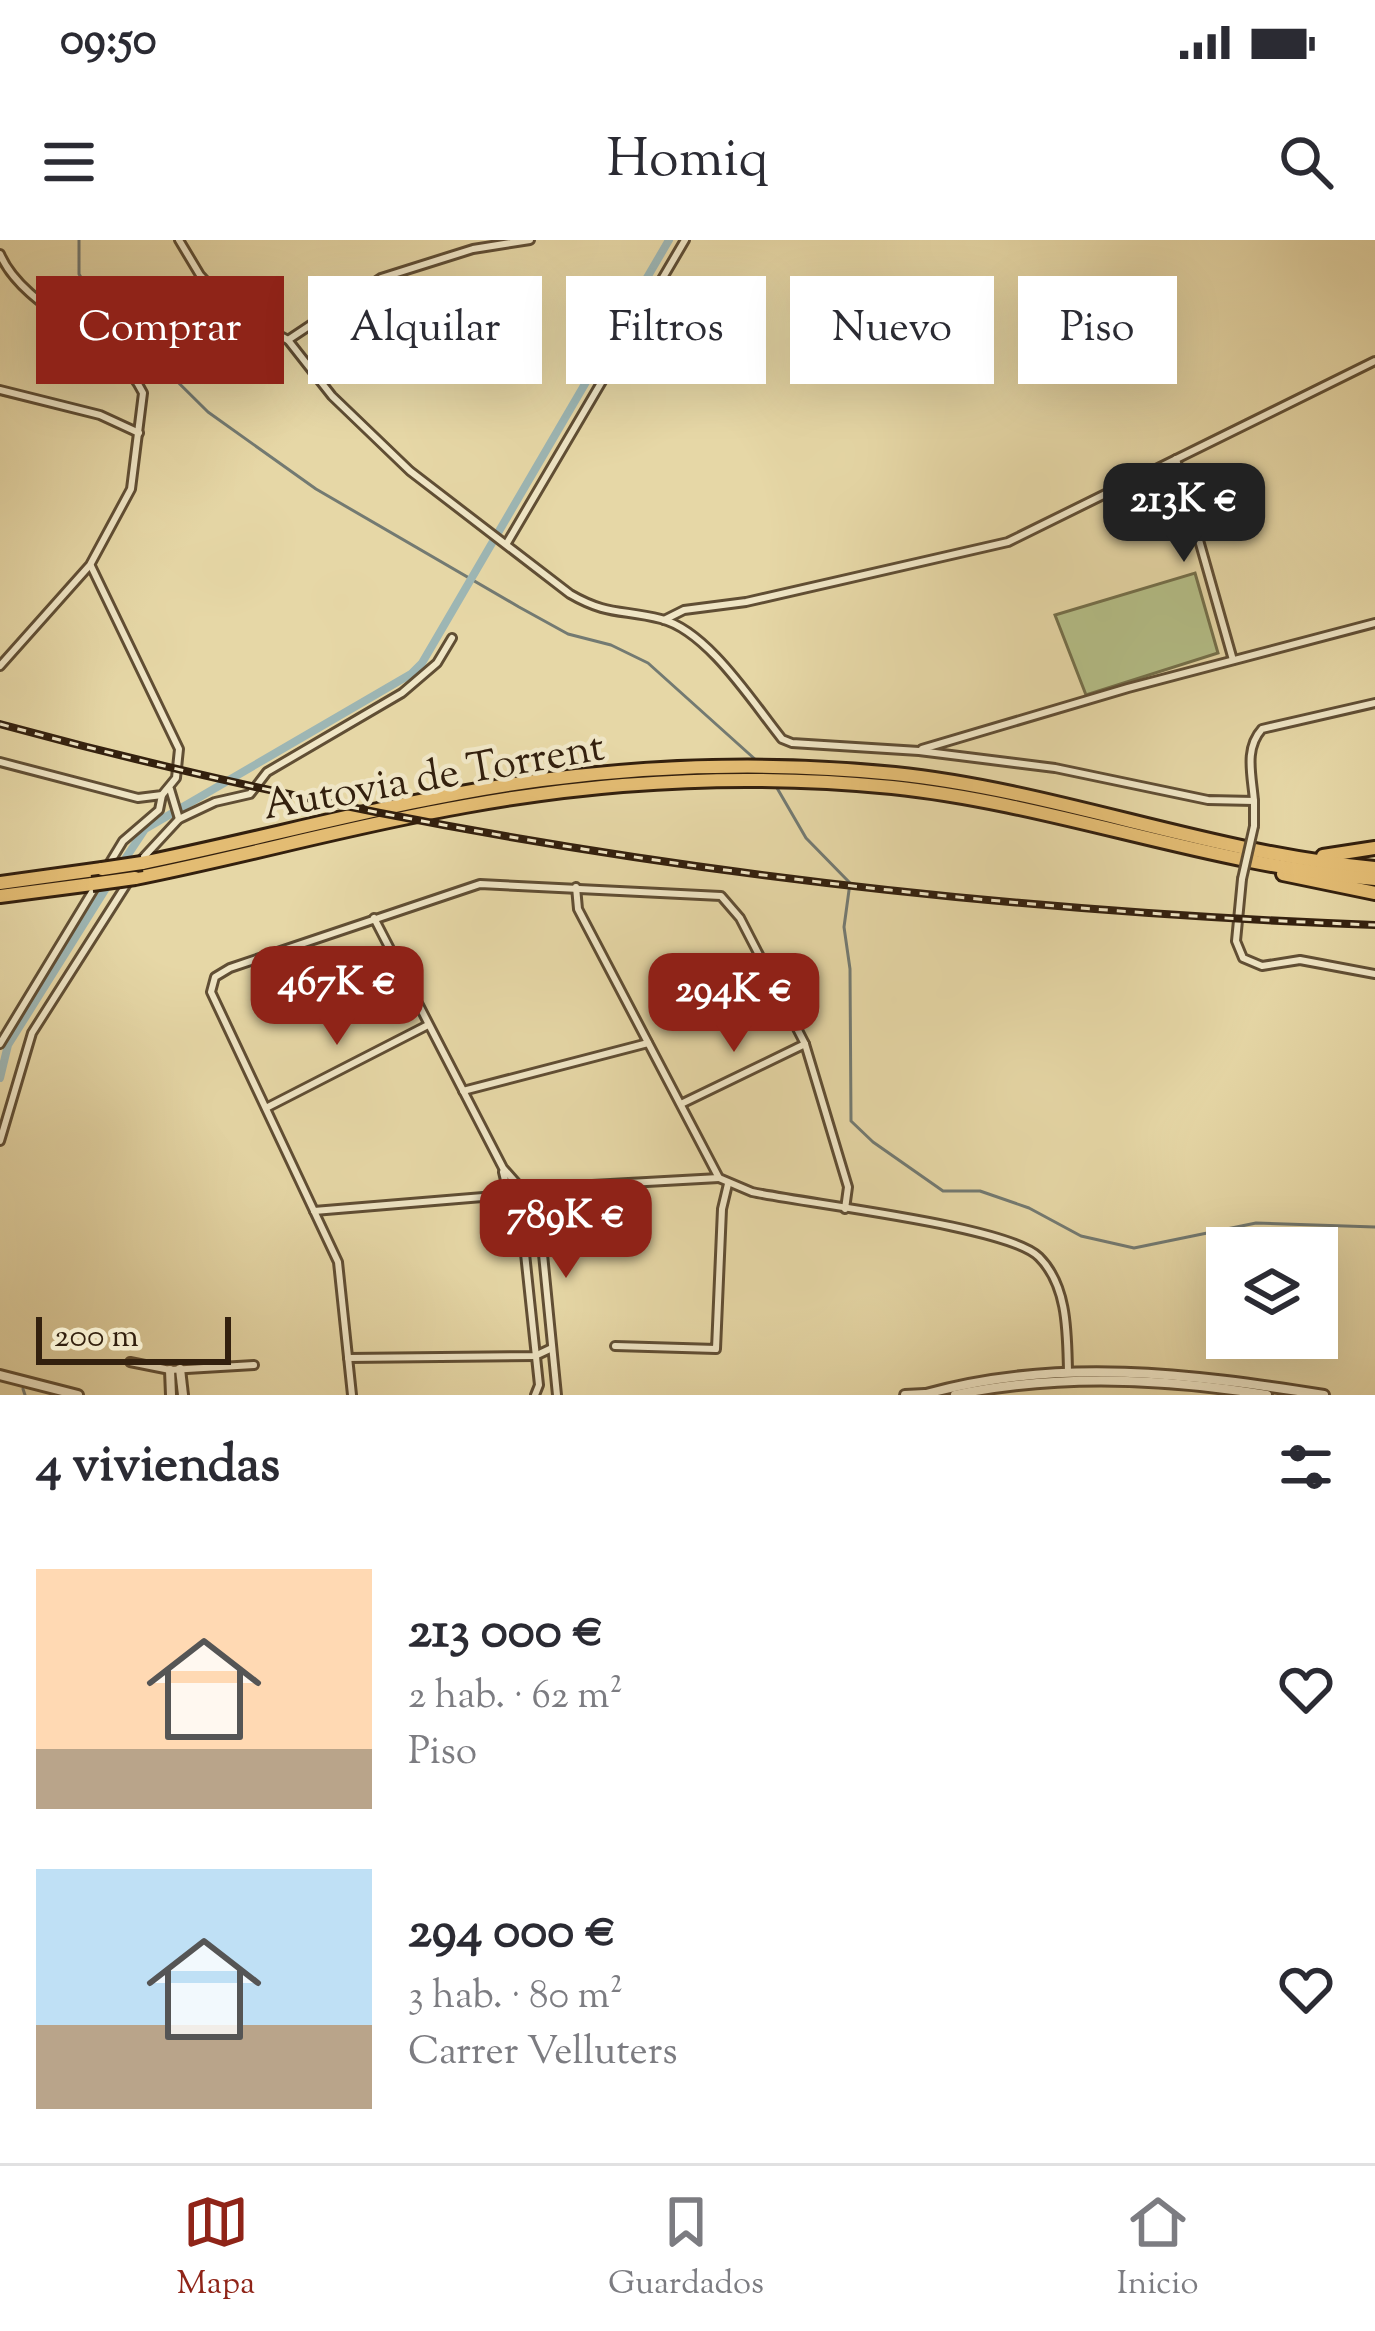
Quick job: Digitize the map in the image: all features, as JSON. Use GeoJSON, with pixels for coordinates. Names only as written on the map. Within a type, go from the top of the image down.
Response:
{"type":"FeatureCollection","features":[{"type":"Feature","properties":{"kind":"highway","name":"Autovia de Torrent"},"geometry":{"type":"LineString","coordinates":[[0,896],[136,878],[462,806],[727,773]]}},
{"type":"Feature","properties":{"kind":"highway","name":"Autovia de Torrent"},"geometry":{"type":"LineString","coordinates":[[0,883],[142,863],[540,780],[727,773],[964,784],[1269,853],[1375,868]]}},
{"type":"Feature","properties":{"kind":"highway","name":"Autovia de Torrent"},"geometry":{"type":"LineString","coordinates":[[800,774],[1032,810],[1267,864],[1375,879]]}},
{"type":"Feature","properties":{"kind":"highway"},"geometry":{"type":"LineString","coordinates":[[964,784],[1037,792],[1322,856],[1375,848]]}},
{"type":"Feature","properties":{"kind":"highway"},"geometry":{"type":"LineString","coordinates":[[1032,810],[1375,893]]}},
{"type":"Feature","properties":{"kind":"street"},"geometry":{"type":"LineString","coordinates":[[178,240],[200,275],[233,311],[288,340],[332,396],[379,441],[595,609],[664,620],[723,666],[782,739],[807,746],[919,751],[1054,768],[1208,800],[1254,801]]}},
{"type":"Feature","properties":{"kind":"street"},"geometry":{"type":"LineString","coordinates":[[288,340],[381,278],[473,249],[530,240]]}},
{"type":"Feature","properties":{"kind":"street"},"geometry":{"type":"LineString","coordinates":[[504,540],[685,240]]}},
{"type":"Feature","properties":{"kind":"street"},"geometry":{"type":"LineString","coordinates":[[0,254],[30,290],[138,382],[143,393],[131,489],[90,565],[0,666]]}},
{"type":"Feature","properties":{"kind":"street"},"geometry":{"type":"LineString","coordinates":[[664,620],[684,610],[746,602],[1008,542],[1375,361]]}},
{"type":"Feature","properties":{"kind":"street"},"geometry":{"type":"LineString","coordinates":[[0,390],[100,415],[139,433]]}},
{"type":"Feature","properties":{"kind":"street"},"geometry":{"type":"LineString","coordinates":[[1176,459],[1233,660]]}},
{"type":"Feature","properties":{"kind":"street"},"geometry":{"type":"LineString","coordinates":[[0,762],[138,798],[162,795],[170,788],[179,749],[90,565]]}},
{"type":"Feature","properties":{"kind":"street"},"geometry":{"type":"LineString","coordinates":[[919,751],[932,743],[1375,623]]}},
{"type":"Feature","properties":{"kind":"street"},"geometry":{"type":"LineString","coordinates":[[0,1141],[32,1034],[146,851],[179,819],[215,802],[250,794],[267,772],[402,693],[437,663],[452,638]]}},
{"type":"Feature","properties":{"kind":"street"},"geometry":{"type":"LineString","coordinates":[[1375,703],[1262,729],[1252,740],[1254,826],[1238,902],[1236,941],[1243,958],[1252,964],[1300,960],[1375,974]]}},
{"type":"Feature","properties":{"kind":"street"},"geometry":{"type":"LineString","coordinates":[[170,788],[179,819]]}},
{"type":"Feature","properties":{"kind":"street"},"geometry":{"type":"LineString","coordinates":[[0,1044],[123,841],[159,810],[162,795]]}},
{"type":"Feature","properties":{"kind":"street"},"geometry":{"type":"LineString","coordinates":[[352,1395],[338,1262],[214,1001],[213,983],[230,968],[480,884],[712,893],[730,901],[805,1043],[848,1187],[845,1209]]}},
{"type":"Feature","properties":{"kind":"street"},"geometry":{"type":"LineString","coordinates":[[576,887],[578,909],[719,1178],[728,1184],[974,1232],[1027,1247],[1039,1256],[1059,1287],[1068,1371]]}},
{"type":"Feature","properties":{"kind":"street"},"geometry":{"type":"LineString","coordinates":[[374,918],[502,1168],[542,1204]]}},
{"type":"Feature","properties":{"kind":"street"},"geometry":{"type":"LineString","coordinates":[[266,1108],[428,1024]]}},
{"type":"Feature","properties":{"kind":"street"},"geometry":{"type":"LineString","coordinates":[[463,1091],[648,1042]]}},
{"type":"Feature","properties":{"kind":"street"},"geometry":{"type":"LineString","coordinates":[[681,1105],[805,1043]]}},
{"type":"Feature","properties":{"kind":"street"},"geometry":{"type":"LineString","coordinates":[[502,1168],[506,1192],[517,1210],[539,1385],[536,1395]]}},
{"type":"Feature","properties":{"kind":"street"},"geometry":{"type":"LineString","coordinates":[[314,1210],[719,1178]]}},
{"type":"Feature","properties":{"kind":"street"},"geometry":{"type":"LineString","coordinates":[[493,1193],[503,1180]]}},
{"type":"Feature","properties":{"kind":"street"},"geometry":{"type":"LineString","coordinates":[[615,1346],[716,1349],[722,1208],[728,1184]]}},
{"type":"Feature","properties":{"kind":"street"},"geometry":{"type":"LineString","coordinates":[[557,1395],[539,1214],[542,1204],[569,1189]]}},
{"type":"Feature","properties":{"kind":"street"},"geometry":{"type":"LineString","coordinates":[[517,1210],[526,1194]]}},
{"type":"Feature","properties":{"kind":"street"},"geometry":{"type":"LineString","coordinates":[[482,1196],[539,1214]]}},
{"type":"Feature","properties":{"kind":"street"},"geometry":{"type":"LineString","coordinates":[[348,1358],[535,1356],[552,1348]]}},
{"type":"Feature","properties":{"kind":"street"},"geometry":{"type":"LineString","coordinates":[[130,1362],[175,1369],[254,1365]]}},
{"type":"Feature","properties":{"kind":"street"},"geometry":{"type":"LineString","coordinates":[[171,1395],[175,1369]]}},
{"type":"Feature","properties":{"kind":"street"},"geometry":{"type":"LineString","coordinates":[[175,1369],[183,1395]]}},
{"type":"Feature","properties":{"kind":"street"},"geometry":{"type":"LineString","coordinates":[[905,1395],[1068,1371],[1200,1376],[1324,1395]]}},
{"type":"Feature","properties":{"kind":"street"},"geometry":{"type":"LineString","coordinates":[[0,1375],[78,1395]]}},
{"type":"Feature","properties":{"kind":"street"},"geometry":{"type":"LineString","coordinates":[[1097,1395],[1098,1381]]}},
{"type":"Feature","properties":{"kind":"street"},"geometry":{"type":"LineString","coordinates":[[955,1395],[1035,1382],[1098,1381],[1159,1382],[1262,1395]]}},
{"type":"Feature","properties":{"kind":"street"},"geometry":{"type":"LineString","coordinates":[[1158,1395],[1159,1382]]}},
{"type":"Feature","properties":{"kind":"green space"},"geometry":{"type":"Polygon","coordinates":[[[1195,573],[1218,653],[1086,695],[1055,615],[1195,573]]]}},
{"type":"Feature","properties":{"kind":"waterway"},"geometry":{"type":"LineString","coordinates":[[79,240],[79,274],[93,298],[208,412],[316,489],[519,607],[568,634],[611,645],[648,663],[757,761]]}},
{"type":"Feature","properties":{"kind":"waterway"},"geometry":{"type":"LineString","coordinates":[[121,865],[145,829],[411,674],[422,663],[669,240]]}},
{"type":"Feature","properties":{"kind":"waterway"},"geometry":{"type":"LineString","coordinates":[[777,788],[806,838],[850,883],[844,927],[850,969],[851,1121],[873,1142],[943,1191],[980,1191],[1029,1208],[1081,1236],[1134,1248],[1256,1223],[1375,1227]]}},
{"type":"Feature","properties":{"kind":"waterway"},"geometry":{"type":"LineString","coordinates":[[0,1078],[8,1045],[110,882]]}},
{"type":"Feature","properties":{"kind":"waterway"},"geometry":{"type":"LineString","coordinates":[[23,1389],[25,1395]]}},
{"type":"Feature","properties":{"kind":"railway"},"geometry":{"type":"LineString","coordinates":[[0,724],[338,804],[682,864],[1028,904],[1375,925]]}}]}
